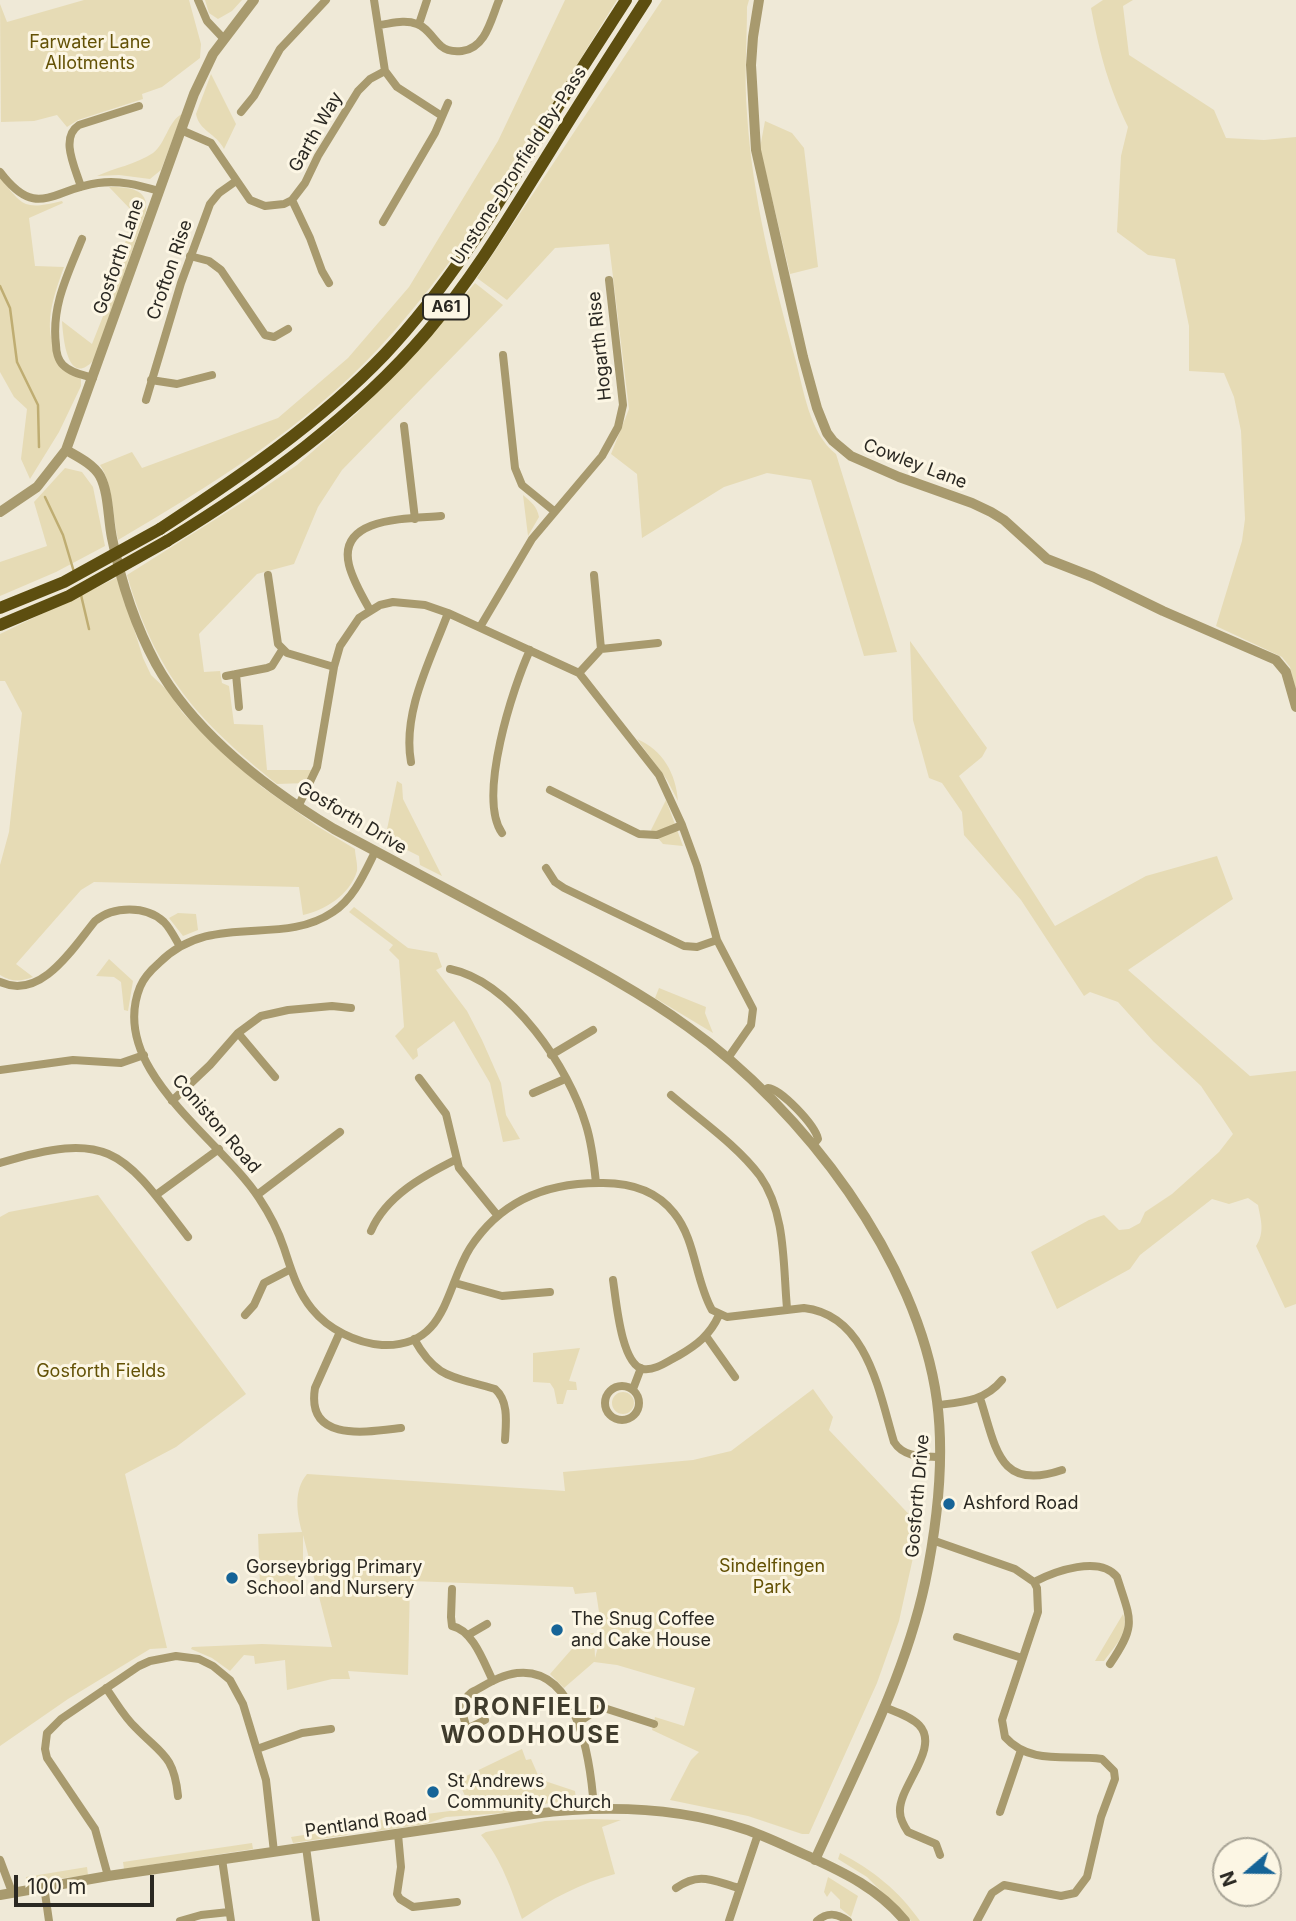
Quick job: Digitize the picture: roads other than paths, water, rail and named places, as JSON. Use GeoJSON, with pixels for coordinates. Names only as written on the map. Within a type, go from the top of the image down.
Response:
{"type":"FeatureCollection","features":[{"type":"Feature","properties":{"kind":"highway","name":"Unstone-Dronfield By-Pass"},"geometry":{"type":"LineString","coordinates":[[0,608],[64,582],[160,528],[270,455],[384,355],[453,272],[483,228],[626,0]]}},
{"type":"Feature","properties":{"kind":"highway","name":"Unstone-Dronfield By-Pass"},"geometry":{"type":"LineString","coordinates":[[0,625],[69,596],[167,541],[236,498],[343,416],[426,332],[499,234],[646,0]]}},
{"type":"Feature","properties":{"kind":"street"},"geometry":{"type":"LineString","coordinates":[[198,0],[207,21],[223,38]]}},
{"type":"Feature","properties":{"kind":"street","name":"Gosforth Lane"},"geometry":{"type":"LineString","coordinates":[[0,512],[37,487],[66,450],[205,68],[223,38],[254,0]]}},
{"type":"Feature","properties":{"kind":"street"},"geometry":{"type":"LineString","coordinates":[[241,113],[254,96],[280,49],[326,0]]}},
{"type":"Feature","properties":{"kind":"street"},"geometry":{"type":"LineString","coordinates":[[374,0],[385,71],[397,87],[442,116]]}},
{"type":"Feature","properties":{"kind":"street"},"geometry":{"type":"LineString","coordinates":[[419,24],[427,0]]}},
{"type":"Feature","properties":{"kind":"street"},"geometry":{"type":"LineString","coordinates":[[378,26],[401,22],[419,24],[444,48],[458,51],[471,49],[482,40],[499,0]]}},
{"type":"Feature","properties":{"kind":"street","name":"Cowley Lane"},"geometry":{"type":"LineString","coordinates":[[760,0],[751,65],[756,150],[803,357],[817,408],[833,441],[851,456],[990,512],[1004,520],[1047,559],[1276,660],[1286,672],[1296,707]]}},
{"type":"Feature","properties":{"kind":"street","name":"Garth Way"},"geometry":{"type":"LineString","coordinates":[[292,200],[305,183],[318,156],[358,91],[370,79],[385,71]]}},
{"type":"Feature","properties":{"kind":"street"},"geometry":{"type":"LineString","coordinates":[[383,222],[419,161],[448,103]]}},
{"type":"Feature","properties":{"kind":"street"},"geometry":{"type":"LineString","coordinates":[[81,187],[69,142],[73,129],[139,106]]}},
{"type":"Feature","properties":{"kind":"street"},"geometry":{"type":"LineString","coordinates":[[181,130],[211,143],[250,200],[257,204],[275,206],[292,200],[329,283]]}},
{"type":"Feature","properties":{"kind":"street"},"geometry":{"type":"LineString","coordinates":[[0,172],[17,193],[35,200],[81,187],[114,182],[130,183],[159,191]]}},
{"type":"Feature","properties":{"kind":"street","name":"Crofton Rise"},"geometry":{"type":"LineString","coordinates":[[146,400],[190,256],[210,204],[219,193],[236,181]]}},
{"type":"Feature","properties":{"kind":"street"},"geometry":{"type":"LineString","coordinates":[[82,239],[57,303],[54,327],[56,350],[61,364],[73,372],[93,378]]}},
{"type":"Feature","properties":{"kind":"street"},"geometry":{"type":"LineString","coordinates":[[190,256],[209,261],[221,270],[265,335],[274,337],[288,329]]}},
{"type":"Feature","properties":{"kind":"street","name":"Hogarth Rise"},"geometry":{"type":"LineString","coordinates":[[480,627],[522,555],[554,512],[603,456],[623,412],[609,280]]}},
{"type":"Feature","properties":{"kind":"street"},"geometry":{"type":"LineString","coordinates":[[503,355],[514,468],[522,485],[554,512]]}},
{"type":"Feature","properties":{"kind":"street"},"geometry":{"type":"LineString","coordinates":[[151,380],[182,383],[212,375]]}},
{"type":"Feature","properties":{"kind":"street"},"geometry":{"type":"LineString","coordinates":[[404,426],[415,519]]}},
{"type":"Feature","properties":{"kind":"street","name":"Gosforth Drive"},"geometry":{"type":"LineString","coordinates":[[66,450],[87,463],[101,478],[126,592],[144,639],[164,676],[213,736],[248,768],[298,807],[375,852],[641,995],[690,1028],[764,1091],[813,1145],[872,1229],[900,1282],[924,1338],[938,1405],[940,1457],[932,1541],[925,1584],[914,1625],[884,1707],[816,1860]]}},
{"type":"Feature","properties":{"kind":"street"},"geometry":{"type":"LineString","coordinates":[[369,610],[349,565],[352,539],[367,526],[441,516]]}},
{"type":"Feature","properties":{"kind":"street"},"geometry":{"type":"LineString","coordinates":[[268,575],[275,636],[282,650],[334,667]]}},
{"type":"Feature","properties":{"kind":"street"},"geometry":{"type":"LineString","coordinates":[[594,575],[601,649]]}},
{"type":"Feature","properties":{"kind":"street"},"geometry":{"type":"LineString","coordinates":[[298,807],[317,767],[334,667],[344,638],[359,618],[369,610],[393,602],[425,604],[448,612],[579,673],[659,775],[697,866],[717,940],[754,1009],[751,1024],[728,1058]]}},
{"type":"Feature","properties":{"kind":"street"},"geometry":{"type":"LineString","coordinates":[[411,762],[408,746],[414,711],[448,612]]}},
{"type":"Feature","properties":{"kind":"street"},"geometry":{"type":"LineString","coordinates":[[579,673],[601,649],[658,643]]}},
{"type":"Feature","properties":{"kind":"street"},"geometry":{"type":"LineString","coordinates":[[226,676],[272,666],[282,650]]}},
{"type":"Feature","properties":{"kind":"street"},"geometry":{"type":"LineString","coordinates":[[502,833],[497,822],[495,800],[498,755],[511,699],[530,650]]}},
{"type":"Feature","properties":{"kind":"street"},"geometry":{"type":"LineString","coordinates":[[236,674],[239,707]]}},
{"type":"Feature","properties":{"kind":"street"},"geometry":{"type":"LineString","coordinates":[[550,790],[639,834],[657,835],[682,825]]}},
{"type":"Feature","properties":{"kind":"street","name":"Coniston Road"},"geometry":{"type":"LineString","coordinates":[[375,852],[356,889],[344,903],[325,917],[297,926],[199,936],[180,945],[150,971],[140,987],[136,998],[135,1023],[144,1055],[172,1101],[219,1149],[257,1195],[280,1237],[303,1297],[313,1310],[340,1332],[368,1343],[392,1345],[414,1339]]}},
{"type":"Feature","properties":{"kind":"street"},"geometry":{"type":"LineString","coordinates":[[546,868],[555,882],[564,888],[684,946],[697,947],[717,940]]}},
{"type":"Feature","properties":{"kind":"street"},"geometry":{"type":"LineString","coordinates":[[0,982],[17,986],[38,981],[55,967],[95,921],[116,911],[133,910],[157,917],[164,922],[180,945]]}},
{"type":"Feature","properties":{"kind":"street"},"geometry":{"type":"LineString","coordinates":[[450,969],[468,973],[503,997],[522,1015],[551,1055],[586,1124],[596,1183]]}},
{"type":"Feature","properties":{"kind":"street"},"geometry":{"type":"LineString","coordinates":[[172,1101],[210,1065],[238,1033],[261,1016],[274,1012],[332,1006],[351,1008]]}},
{"type":"Feature","properties":{"kind":"street"},"geometry":{"type":"LineString","coordinates":[[551,1055],[593,1030]]}},
{"type":"Feature","properties":{"kind":"street"},"geometry":{"type":"LineString","coordinates":[[238,1033],[275,1077]]}},
{"type":"Feature","properties":{"kind":"street"},"geometry":{"type":"LineString","coordinates":[[0,1070],[73,1060],[121,1063],[144,1055]]}},
{"type":"Feature","properties":{"kind":"street"},"geometry":{"type":"LineString","coordinates":[[419,1078],[446,1114],[455,1160],[464,1176],[498,1216]]}},
{"type":"Feature","properties":{"kind":"street"},"geometry":{"type":"LineString","coordinates":[[533,1093],[565,1079]]}},
{"type":"Feature","properties":{"kind":"street"},"geometry":{"type":"LineString","coordinates":[[671,1095],[749,1164],[767,1188],[775,1209],[782,1247],[787,1308]]}},
{"type":"Feature","properties":{"kind":"street"},"geometry":{"type":"LineString","coordinates":[[257,1195],[340,1132]]}},
{"type":"Feature","properties":{"kind":"street"},"geometry":{"type":"LineString","coordinates":[[0,1163],[54,1149],[88,1148],[112,1154],[141,1177],[188,1237]]}},
{"type":"Feature","properties":{"kind":"street"},"geometry":{"type":"LineString","coordinates":[[156,1195],[219,1149]]}},
{"type":"Feature","properties":{"kind":"street"},"geometry":{"type":"LineString","coordinates":[[371,1231],[383,1210],[396,1198],[427,1175],[455,1160]]}},
{"type":"Feature","properties":{"kind":"street"},"geometry":{"type":"LineString","coordinates":[[505,1440],[506,1414],[500,1393],[437,1370],[426,1360],[414,1339],[430,1328],[440,1316],[470,1249],[498,1216],[531,1194],[596,1183],[632,1185],[646,1190],[667,1205],[681,1223],[707,1301],[719,1315],[727,1317],[787,1308],[816,1309],[845,1326],[859,1344],[868,1363],[898,1449],[914,1456],[940,1457]]}},
{"type":"Feature","properties":{"kind":"street"},"geometry":{"type":"LineString","coordinates":[[245,1315],[254,1305],[260,1287],[291,1269]]}},
{"type":"Feature","properties":{"kind":"street"},"geometry":{"type":"LineString","coordinates":[[613,1280],[626,1349],[635,1365],[640,1368],[652,1368],[666,1363],[706,1336],[719,1315]]}},
{"type":"Feature","properties":{"kind":"street"},"geometry":{"type":"LineString","coordinates":[[454,1283],[502,1296],[551,1293]]}},
{"type":"Feature","properties":{"kind":"street"},"geometry":{"type":"LineString","coordinates":[[340,1332],[315,1388],[315,1404],[322,1419],[343,1432],[401,1428]]}},
{"type":"Feature","properties":{"kind":"street"},"geometry":{"type":"LineString","coordinates":[[706,1336],[735,1377]]}},
{"type":"Feature","properties":{"kind":"street"},"geometry":{"type":"LineString","coordinates":[[633,1389],[620,1385],[609,1391],[605,1402],[613,1417],[628,1418],[637,1410],[639,1399],[633,1389],[640,1368]]}},
{"type":"Feature","properties":{"kind":"street"},"geometry":{"type":"LineString","coordinates":[[938,1405],[980,1398],[1002,1381]]}},
{"type":"Feature","properties":{"kind":"street"},"geometry":{"type":"LineString","coordinates":[[980,1398],[997,1450],[1007,1466],[1028,1477],[1062,1470]]}},
{"type":"Feature","properties":{"kind":"street"},"geometry":{"type":"LineString","coordinates":[[932,1541],[1015,1569],[1034,1582],[1039,1601],[1038,1612],[1002,1720],[1005,1737],[1021,1750],[1049,1758],[1102,1759],[1114,1772],[1114,1786],[1101,1817],[1087,1877],[1080,1889],[1069,1896],[1061,1896],[1004,1885],[992,1893],[977,1921]]}},
{"type":"Feature","properties":{"kind":"street"},"geometry":{"type":"LineString","coordinates":[[1034,1582],[1059,1572],[1096,1565],[1113,1572],[1128,1613],[1129,1633],[1110,1664]]}},
{"type":"Feature","properties":{"kind":"street"},"geometry":{"type":"LineString","coordinates":[[452,1589],[451,1623],[468,1635],[493,1681]]}},
{"type":"Feature","properties":{"kind":"street"},"geometry":{"type":"LineString","coordinates":[[468,1635],[487,1625]]}},
{"type":"Feature","properties":{"kind":"street"},"geometry":{"type":"LineString","coordinates":[[957,1637],[1022,1658]]}},
{"type":"Feature","properties":{"kind":"street"},"geometry":{"type":"LineString","coordinates":[[108,1876],[95,1829],[52,1766],[45,1749],[45,1741],[51,1727],[106,1688],[149,1661],[177,1656],[200,1659],[224,1672],[243,1704],[266,1780],[274,1852]]}},
{"type":"Feature","properties":{"kind":"street"},"geometry":{"type":"LineString","coordinates":[[467,1728],[462,1713],[467,1696],[493,1681],[517,1673],[544,1678],[565,1698],[579,1723],[592,1775],[594,1809]]}},
{"type":"Feature","properties":{"kind":"street"},"geometry":{"type":"LineString","coordinates":[[106,1688],[134,1727],[168,1758],[175,1776],[178,1796]]}},
{"type":"Feature","properties":{"kind":"street"},"geometry":{"type":"LineString","coordinates":[[884,1707],[913,1721],[924,1732],[925,1747],[901,1803],[900,1814],[908,1832],[936,1844],[940,1855]]}},
{"type":"Feature","properties":{"kind":"street"},"geometry":{"type":"LineString","coordinates":[[579,1723],[598,1709],[604,1708],[654,1724]]}},
{"type":"Feature","properties":{"kind":"street"},"geometry":{"type":"LineString","coordinates":[[450,1737],[485,1720]]}},
{"type":"Feature","properties":{"kind":"street"},"geometry":{"type":"LineString","coordinates":[[257,1749],[302,1734],[331,1729]]}},
{"type":"Feature","properties":{"kind":"street"},"geometry":{"type":"LineString","coordinates":[[1000,1812],[1021,1750]]}},
{"type":"Feature","properties":{"kind":"street","name":"Pentland Road"},"geometry":{"type":"LineString","coordinates":[[0,1895],[222,1859],[533,1814],[594,1809],[670,1814],[721,1823],[758,1834],[864,1884],[891,1905],[905,1921]]}},
{"type":"Feature","properties":{"kind":"street"},"geometry":{"type":"LineString","coordinates":[[398,1834],[401,1867],[397,1894],[400,1899],[413,1907],[457,1902]]}},
{"type":"Feature","properties":{"kind":"street"},"geometry":{"type":"LineString","coordinates":[[729,1921],[758,1834]]}},
{"type":"Feature","properties":{"kind":"street"},"geometry":{"type":"LineString","coordinates":[[306,1847],[316,1921]]}},
{"type":"Feature","properties":{"kind":"street"},"geometry":{"type":"LineString","coordinates":[[180,1921],[201,1915],[230,1917],[222,1859]]}},
{"type":"Feature","properties":{"kind":"street"},"geometry":{"type":"LineString","coordinates":[[0,1860],[12,1892]]}},
{"type":"Feature","properties":{"kind":"street"},"geometry":{"type":"LineString","coordinates":[[676,1888],[696,1878],[739,1888]]}},
{"type":"Feature","properties":{"kind":"street"},"geometry":{"type":"LineString","coordinates":[[44,1886],[49,1921]]}},
{"type":"Feature","properties":{"kind":"street"},"geometry":{"type":"LineString","coordinates":[[817,1921],[831,1914],[848,1921]]}},
{"type":"Feature","properties":{"kind":"waterway"},"geometry":{"type":"LineString","coordinates":[[0,286],[10,308],[17,362],[38,405],[39,447]]}},
{"type":"Feature","properties":{"kind":"waterway"},"geometry":{"type":"LineString","coordinates":[[45,497],[63,535],[74,572]]}},
{"type":"Feature","properties":{"kind":"waterway"},"geometry":{"type":"LineString","coordinates":[[81,595],[89,629]]}},
{"type":"Feature","properties":{"kind":"place","name":"Ashford Road"},"geometry":{"type":"Point","coordinates":[949,1504]}},
{"type":"Feature","properties":{"kind":"place","name":"Gorseybrigg Primary School and Nursery"},"geometry":{"type":"Point","coordinates":[232,1578]}},
{"type":"Feature","properties":{"kind":"place","name":"The Snug Coffee and Cake House"},"geometry":{"type":"Point","coordinates":[557,1630]}},
{"type":"Feature","properties":{"kind":"place","name":"St Andrews Community Church"},"geometry":{"type":"Point","coordinates":[433,1792]}},
{"type":"Feature","properties":{"kind":"district","name":"DRONFIELD WOODHOUSE"},"geometry":{"type":"Point","coordinates":[531,1722]}},
{"type":"Feature","properties":{"kind":"park label","name":"Farwater Lane Allotments"},"geometry":{"type":"Point","coordinates":[90,53]}},
{"type":"Feature","properties":{"kind":"park label","name":"Gosforth Fields"},"geometry":{"type":"Point","coordinates":[101,1372]}},
{"type":"Feature","properties":{"kind":"park label","name":"Sindelfingen Park"},"geometry":{"type":"Point","coordinates":[772,1577]}}]}
